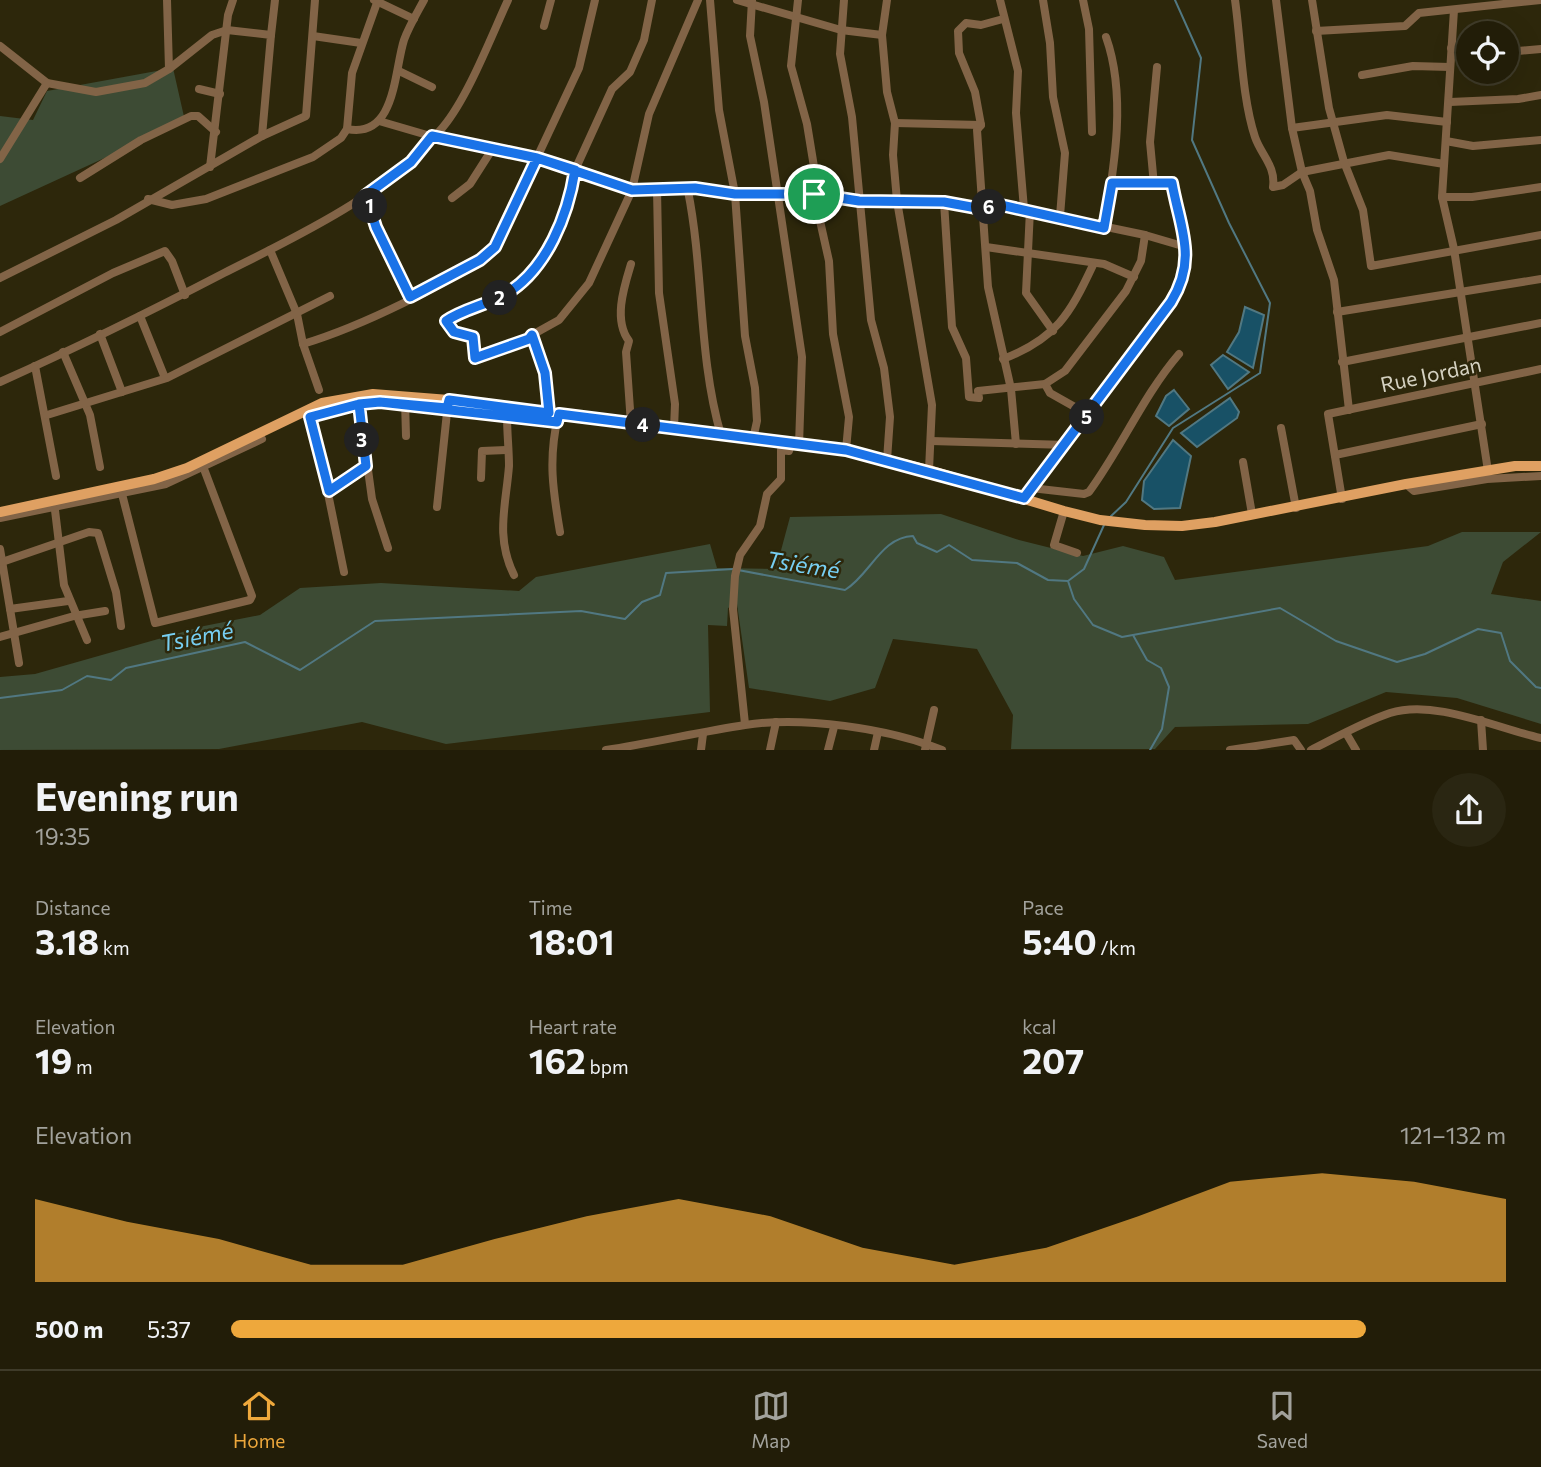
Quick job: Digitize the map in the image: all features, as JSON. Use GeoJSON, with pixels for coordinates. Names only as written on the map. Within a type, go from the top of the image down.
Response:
{"type":"FeatureCollection","features":[{"type":"Feature","properties":{"kind":"main road"},"geometry":{"type":"LineString","coordinates":[[0,512],[54,503],[187,468],[322,403],[350,396],[406,399],[846,450],[929,470],[1100,520],[1182,526],[1296,508],[1406,484],[1515,466],[1541,466]]}},
{"type":"Feature","properties":{"kind":"street"},"geometry":{"type":"LineString","coordinates":[[167,0],[169,69]]}},
{"type":"Feature","properties":{"kind":"street"},"geometry":{"type":"LineString","coordinates":[[210,167],[232,0]]}},
{"type":"Feature","properties":{"kind":"street"},"geometry":{"type":"LineString","coordinates":[[262,136],[275,0]]}},
{"type":"Feature","properties":{"kind":"street"},"geometry":{"type":"LineString","coordinates":[[0,278],[116,220],[148,199],[262,136],[306,116],[315,0]]}},
{"type":"Feature","properties":{"kind":"street"},"geometry":{"type":"LineString","coordinates":[[148,199],[172,205],[206,199],[313,157],[341,138],[347,129],[352,73],[376,0],[414,19]]}},
{"type":"Feature","properties":{"kind":"street"},"geometry":{"type":"LineString","coordinates":[[347,129],[364,130],[379,121],[392,95],[404,41],[424,0]]}},
{"type":"Feature","properties":{"kind":"street"},"geometry":{"type":"LineString","coordinates":[[0,382],[185,295],[270,250],[366,195],[411,162],[442,128],[461,96],[508,0]]}},
{"type":"Feature","properties":{"kind":"street"},"geometry":{"type":"LineString","coordinates":[[544,26],[551,0]]}},
{"type":"Feature","properties":{"kind":"street"},"geometry":{"type":"LineString","coordinates":[[303,344],[344,330],[410,297],[480,260],[495,247],[579,68],[595,0]]}},
{"type":"Feature","properties":{"kind":"street"},"geometry":{"type":"LineString","coordinates":[[652,0],[644,40],[630,72],[612,89],[575,170],[565,214],[556,233],[530,272],[509,293],[446,321],[454,332],[473,337],[475,358],[529,339],[559,320],[589,283],[632,190],[649,114],[698,0]]}},
{"type":"Feature","properties":{"kind":"street"},"geometry":{"type":"LineString","coordinates":[[710,0],[719,110],[735,194],[745,336],[757,421],[754,439]]}},
{"type":"Feature","properties":{"kind":"street"},"geometry":{"type":"LineString","coordinates":[[737,0],[752,2],[841,30],[882,35]]}},
{"type":"Feature","properties":{"kind":"street"},"geometry":{"type":"LineString","coordinates":[[798,0],[791,66],[807,124],[815,173],[814,194],[829,261],[833,334],[849,417],[846,450]]}},
{"type":"Feature","properties":{"kind":"street"},"geometry":{"type":"LineString","coordinates":[[844,0],[840,54],[852,117],[871,320],[884,368],[890,417],[887,460]]}},
{"type":"Feature","properties":{"kind":"street"},"geometry":{"type":"LineString","coordinates":[[887,0],[882,35],[887,92],[895,123],[893,155],[897,201],[932,405],[929,470]]}},
{"type":"Feature","properties":{"kind":"street"},"geometry":{"type":"LineString","coordinates":[[1000,0],[1018,71],[1016,113],[1027,209],[1026,293],[1053,331]]}},
{"type":"Feature","properties":{"kind":"street"},"geometry":{"type":"LineString","coordinates":[[1043,0],[1050,43],[1053,97],[1065,153],[1060,216]]}},
{"type":"Feature","properties":{"kind":"street"},"geometry":{"type":"LineString","coordinates":[[1083,0],[1089,29],[1092,132]]}},
{"type":"Feature","properties":{"kind":"street"},"geometry":{"type":"LineString","coordinates":[[1235,0],[1249,113],[1256,140],[1268,158],[1273,187],[1283,185],[1302,172],[1388,155],[1444,164]]}},
{"type":"Feature","properties":{"kind":"street"},"geometry":{"type":"LineString","coordinates":[[1276,0],[1292,128],[1302,172],[1310,191],[1317,230],[1334,280],[1349,411]]}},
{"type":"Feature","properties":{"kind":"street"},"geometry":{"type":"LineString","coordinates":[[1312,0],[1334,123],[1344,162],[1363,210],[1371,266],[1541,235]]}},
{"type":"Feature","properties":{"kind":"street"},"geometry":{"type":"LineString","coordinates":[[1316,31],[1405,26],[1419,13],[1541,0]]}},
{"type":"Feature","properties":{"kind":"street"},"geometry":{"type":"LineString","coordinates":[[745,724],[733,609],[735,576],[739,563],[760,526],[767,495],[782,479],[781,450],[789,451],[795,445],[802,357],[750,36],[752,2]]}},
{"type":"Feature","properties":{"kind":"street"},"geometry":{"type":"LineString","coordinates":[[1454,10],[1443,197],[1454,249],[1488,471]]}},
{"type":"Feature","properties":{"kind":"street"},"geometry":{"type":"LineString","coordinates":[[1003,19],[981,25],[966,23],[958,31],[960,53],[975,92],[981,125],[977,130],[988,287],[1011,389],[1016,444]]}},
{"type":"Feature","properties":{"kind":"street"},"geometry":{"type":"LineString","coordinates":[[0,46],[47,83],[96,92],[145,83],[169,69],[212,35],[227,30],[271,35]]}},
{"type":"Feature","properties":{"kind":"street"},"geometry":{"type":"LineString","coordinates":[[313,36],[361,43]]}},
{"type":"Feature","properties":{"kind":"street"},"geometry":{"type":"LineString","coordinates":[[1104,228],[1112,183],[1116,99],[1111,50],[1106,37]]}},
{"type":"Feature","properties":{"kind":"street"},"geometry":{"type":"LineString","coordinates":[[1451,48],[1456,49]]}},
{"type":"Feature","properties":{"kind":"street"},"geometry":{"type":"LineString","coordinates":[[1519,51],[1541,49]]}},
{"type":"Feature","properties":{"kind":"street"},"geometry":{"type":"LineString","coordinates":[[1362,75],[1413,66],[1450,67]]}},
{"type":"Feature","properties":{"kind":"street"},"geometry":{"type":"LineString","coordinates":[[1154,185],[1150,142],[1157,67]]}},
{"type":"Feature","properties":{"kind":"street"},"geometry":{"type":"LineString","coordinates":[[399,71],[432,87]]}},
{"type":"Feature","properties":{"kind":"street"},"geometry":{"type":"LineString","coordinates":[[0,159],[47,83]]}},
{"type":"Feature","properties":{"kind":"street"},"geometry":{"type":"LineString","coordinates":[[199,89],[220,93]]}},
{"type":"Feature","properties":{"kind":"street"},"geometry":{"type":"LineString","coordinates":[[1450,102],[1518,99],[1541,95]]}},
{"type":"Feature","properties":{"kind":"street"},"geometry":{"type":"LineString","coordinates":[[1292,128],[1387,115],[1447,122]]}},
{"type":"Feature","properties":{"kind":"street"},"geometry":{"type":"LineString","coordinates":[[80,178],[141,140],[191,116],[198,116],[216,132]]}},
{"type":"Feature","properties":{"kind":"street"},"geometry":{"type":"LineString","coordinates":[[379,121],[458,144],[493,148],[537,158],[632,190],[688,191],[695,188],[735,194],[814,194],[859,201],[944,202],[982,209],[1001,205],[1146,235],[1186,247]]}},
{"type":"Feature","properties":{"kind":"street"},"geometry":{"type":"LineString","coordinates":[[895,123],[981,125]]}},
{"type":"Feature","properties":{"kind":"street"},"geometry":{"type":"LineString","coordinates":[[1446,141],[1473,146],[1541,140]]}},
{"type":"Feature","properties":{"kind":"street"},"geometry":{"type":"LineString","coordinates":[[452,198],[470,184],[493,148]]}},
{"type":"Feature","properties":{"kind":"street"},"geometry":{"type":"LineString","coordinates":[[1024,498],[1089,415],[1177,292],[1186,270],[1186,247],[1172,183],[1112,183]]}},
{"type":"Feature","properties":{"kind":"street"},"geometry":{"type":"LineString","coordinates":[[1443,197],[1472,197],[1541,187]]}},
{"type":"Feature","properties":{"kind":"street"},"geometry":{"type":"LineString","coordinates":[[657,190],[659,293],[675,404],[674,429]]}},
{"type":"Feature","properties":{"kind":"street"},"geometry":{"type":"LineString","coordinates":[[688,191],[698,240],[708,363],[721,435]]}},
{"type":"Feature","properties":{"kind":"street"},"geometry":{"type":"LineString","coordinates":[[366,195],[376,227],[410,297]]}},
{"type":"Feature","properties":{"kind":"street"},"geometry":{"type":"LineString","coordinates":[[944,202],[952,327],[966,358],[969,397],[978,398],[978,391],[1045,384],[1065,371],[1134,277],[1141,261],[1146,235]]}},
{"type":"Feature","properties":{"kind":"street"},"geometry":{"type":"LineString","coordinates":[[986,247],[1093,265],[1104,264],[1134,277]]}},
{"type":"Feature","properties":{"kind":"street"},"geometry":{"type":"LineString","coordinates":[[270,250],[297,314],[303,344],[318,390]]}},
{"type":"Feature","properties":{"kind":"street"},"geometry":{"type":"LineString","coordinates":[[0,331],[113,273],[164,251],[172,261],[185,295]]}},
{"type":"Feature","properties":{"kind":"street"},"geometry":{"type":"LineString","coordinates":[[631,264],[622,309],[623,333],[629,341],[626,352],[631,424]]}},
{"type":"Feature","properties":{"kind":"street"},"geometry":{"type":"LineString","coordinates":[[1003,359],[1053,331],[1068,315],[1093,265]]}},
{"type":"Feature","properties":{"kind":"street"},"geometry":{"type":"LineString","coordinates":[[1337,312],[1541,279]]}},
{"type":"Feature","properties":{"kind":"street"},"geometry":{"type":"LineString","coordinates":[[47,415],[165,378],[330,296]]}},
{"type":"Feature","properties":{"kind":"street"},"geometry":{"type":"LineString","coordinates":[[139,316],[165,378]]}},
{"type":"Feature","properties":{"kind":"street"},"geometry":{"type":"LineString","coordinates":[[1342,362],[1541,323]]}},
{"type":"Feature","properties":{"kind":"street"},"geometry":{"type":"LineString","coordinates":[[100,334],[122,392]]}},
{"type":"Feature","properties":{"kind":"street"},"geometry":{"type":"LineString","coordinates":[[532,335],[545,373],[555,416],[552,491],[560,532]]}},
{"type":"Feature","properties":{"kind":"street"},"geometry":{"type":"LineString","coordinates":[[63,352],[90,415],[100,467]]}},
{"type":"Feature","properties":{"kind":"street"},"geometry":{"type":"LineString","coordinates":[[1031,488],[1081,494],[1090,492],[1129,433],[1153,387],[1180,354]]}},
{"type":"Feature","properties":{"kind":"street"},"geometry":{"type":"LineString","coordinates":[[35,366],[47,415],[56,476]]}},
{"type":"Feature","properties":{"kind":"street","name":"Rue Jordan"},"geometry":{"type":"LineString","coordinates":[[1335,455],[1328,414],[1541,369]]}},
{"type":"Feature","properties":{"kind":"street"},"geometry":{"type":"LineString","coordinates":[[1045,384],[1049,393],[1089,415]]}},
{"type":"Feature","properties":{"kind":"street"},"geometry":{"type":"LineString","coordinates":[[344,572],[329,491],[310,417],[359,404],[406,399],[405,436]]}},
{"type":"Feature","properties":{"kind":"street"},"geometry":{"type":"LineString","coordinates":[[359,404],[366,466],[376,517],[388,548]]}},
{"type":"Feature","properties":{"kind":"street"},"geometry":{"type":"LineString","coordinates":[[437,507],[448,404],[507,416],[555,416]]}},
{"type":"Feature","properties":{"kind":"street"},"geometry":{"type":"LineString","coordinates":[[507,416],[506,450],[509,464],[502,524],[504,554],[514,575]]}},
{"type":"Feature","properties":{"kind":"street"},"geometry":{"type":"LineString","coordinates":[[1342,499],[1335,455],[1482,424]]}},
{"type":"Feature","properties":{"kind":"street"},"geometry":{"type":"LineString","coordinates":[[1281,428],[1296,508]]}},
{"type":"Feature","properties":{"kind":"street"},"geometry":{"type":"LineString","coordinates":[[0,518],[54,503],[121,494],[166,484],[204,469],[262,439]]}},
{"type":"Feature","properties":{"kind":"street"},"geometry":{"type":"LineString","coordinates":[[931,440],[1066,445]]}},
{"type":"Feature","properties":{"kind":"street"},"geometry":{"type":"LineString","coordinates":[[481,478],[482,451],[506,450]]}},
{"type":"Feature","properties":{"kind":"street"},"geometry":{"type":"LineString","coordinates":[[1243,462],[1252,514]]}},
{"type":"Feature","properties":{"kind":"street"},"geometry":{"type":"LineString","coordinates":[[329,491],[366,466]]}},
{"type":"Feature","properties":{"kind":"street"},"geometry":{"type":"LineString","coordinates":[[121,494],[157,624],[250,600],[252,596],[204,469]]}},
{"type":"Feature","properties":{"kind":"street"},"geometry":{"type":"LineString","coordinates":[[1406,484],[1414,491],[1487,479],[1541,476]]}},
{"type":"Feature","properties":{"kind":"street"},"geometry":{"type":"LineString","coordinates":[[54,503],[57,544],[68,601],[87,640]]}},
{"type":"Feature","properties":{"kind":"street"},"geometry":{"type":"LineString","coordinates":[[1064,511],[1054,545],[1077,553]]}},
{"type":"Feature","properties":{"kind":"street"},"geometry":{"type":"LineString","coordinates":[[2,562],[93,531],[101,536],[121,626]]}},
{"type":"Feature","properties":{"kind":"street"},"geometry":{"type":"LineString","coordinates":[[0,549],[3,580],[19,663]]}},
{"type":"Feature","properties":{"kind":"street"},"geometry":{"type":"LineString","coordinates":[[10,609],[68,601]]}},
{"type":"Feature","properties":{"kind":"street"},"geometry":{"type":"LineString","coordinates":[[0,637],[74,615],[105,611]]}},
{"type":"Feature","properties":{"kind":"street"},"geometry":{"type":"LineString","coordinates":[[925,746],[934,710]]}},
{"type":"Feature","properties":{"kind":"street"},"geometry":{"type":"LineString","coordinates":[[1311,750],[1389,714],[1409,710],[1448,712],[1481,720],[1490,726],[1541,738]]}},
{"type":"Feature","properties":{"kind":"street"},"geometry":{"type":"LineString","coordinates":[[1481,720],[1483,750]]}},
{"type":"Feature","properties":{"kind":"street"},"geometry":{"type":"LineString","coordinates":[[770,750],[776,722]]}},
{"type":"Feature","properties":{"kind":"street"},"geometry":{"type":"LineString","coordinates":[[607,750],[745,724],[776,722],[878,732],[942,750]]}},
{"type":"Feature","properties":{"kind":"street"},"geometry":{"type":"LineString","coordinates":[[828,750],[834,727]]}},
{"type":"Feature","properties":{"kind":"street"},"geometry":{"type":"LineString","coordinates":[[874,750],[878,732]]}},
{"type":"Feature","properties":{"kind":"street"},"geometry":{"type":"LineString","coordinates":[[1346,733],[1356,750]]}},
{"type":"Feature","properties":{"kind":"street"},"geometry":{"type":"LineString","coordinates":[[701,750],[703,734]]}},
{"type":"Feature","properties":{"kind":"street"},"geometry":{"type":"LineString","coordinates":[[1230,750],[1294,740],[1301,750]]}},
{"type":"Feature","properties":{"kind":"green space"},"geometry":{"type":"Polygon","coordinates":[[[173,68],[185,121],[0,206],[0,116],[33,120],[47,91],[173,68]]]}},
{"type":"Feature","properties":{"kind":"green space"},"geometry":{"type":"Polygon","coordinates":[[[941,514],[1019,540],[1083,556],[1123,546],[1164,557],[1175,580],[1428,546],[1462,532],[1541,532],[1503,562],[1491,594],[1541,601],[1541,724],[1457,698],[1386,692],[1308,724],[1175,727],[1155,749],[1011,749],[1013,715],[977,649],[893,639],[875,688],[830,701],[749,688],[737,604],[728,608],[727,626],[708,625],[710,712],[446,744],[362,722],[219,749],[0,750],[0,677],[35,674],[204,626],[260,615],[300,588],[381,583],[519,591],[536,577],[710,544],[717,568],[776,569],[790,517],[941,514]]]}},
{"type":"Feature","properties":{"kind":"water"},"geometry":{"type":"Polygon","coordinates":[[[1245,307],[1264,315],[1253,368],[1227,352],[1239,332],[1245,307]]]}},
{"type":"Feature","properties":{"kind":"water"},"geometry":{"type":"Polygon","coordinates":[[[1223,355],[1249,372],[1228,389],[1211,365],[1223,355]]]}},
{"type":"Feature","properties":{"kind":"water"},"geometry":{"type":"Polygon","coordinates":[[[1174,390],[1189,409],[1169,426],[1156,416],[1166,396],[1174,390]]]}},
{"type":"Feature","properties":{"kind":"water"},"geometry":{"type":"Polygon","coordinates":[[[1230,398],[1239,412],[1237,418],[1197,447],[1181,433],[1230,398]]]}},
{"type":"Feature","properties":{"kind":"water"},"geometry":{"type":"Polygon","coordinates":[[[1173,440],[1191,456],[1180,508],[1154,509],[1142,500],[1144,481],[1173,440]]]}},
{"type":"Feature","properties":{"kind":"waterway"},"geometry":{"type":"LineString","coordinates":[[1109,518],[1126,502],[1173,428],[1260,373],[1270,303],[1229,223],[1192,140],[1201,58],[1175,0]]}},
{"type":"Feature","properties":{"kind":"waterway"},"geometry":{"type":"LineString","coordinates":[[1068,581],[1084,569],[1104,525]]}},
{"type":"Feature","properties":{"kind":"waterway","name":"Tsiémé"},"geometry":{"type":"LineString","coordinates":[[738,570],[845,590],[892,543],[913,536],[917,543],[937,552],[949,545],[972,560],[1017,563],[1048,580],[1068,581],[1074,599],[1093,625],[1122,637],[1280,608],[1336,641],[1397,662],[1425,654],[1478,629],[1501,633],[1510,661],[1536,687],[1541,688]]}},
{"type":"Feature","properties":{"kind":"waterway","name":"Tsiémé"},"geometry":{"type":"LineString","coordinates":[[0,698],[62,690],[87,676],[111,680],[126,668],[245,642],[300,670],[375,621],[581,611],[625,619],[642,602],[660,595],[666,573],[733,569]]}},
{"type":"Feature","properties":{"kind":"waterway"},"geometry":{"type":"LineString","coordinates":[[1133,635],[1147,660],[1161,668],[1169,687],[1162,729],[1150,750]]}},
{"type":"Feature","properties":{"kind":"route"},"geometry":{"type":"LineString","coordinates":[[814,194],[735,194],[695,188],[688,191],[632,190],[588,174],[537,158],[493,148],[458,144],[432,136],[411,162],[366,195],[376,227],[410,297],[480,260],[495,247],[537,158],[575,170],[569,204],[556,233],[530,272],[509,293],[446,321],[454,332],[473,337],[475,358],[529,339],[532,335],[545,373],[549,413],[449,400],[447,408],[405,403],[359,404],[366,466],[329,491],[310,417],[359,404],[380,402],[405,403],[557,422],[559,414],[846,450],[929,470],[1024,498],[1171,302],[1186,270],[1186,247],[1172,183],[1112,183],[1104,228],[1060,216],[1001,205],[982,209],[944,202],[859,201],[814,194]]}}]}
